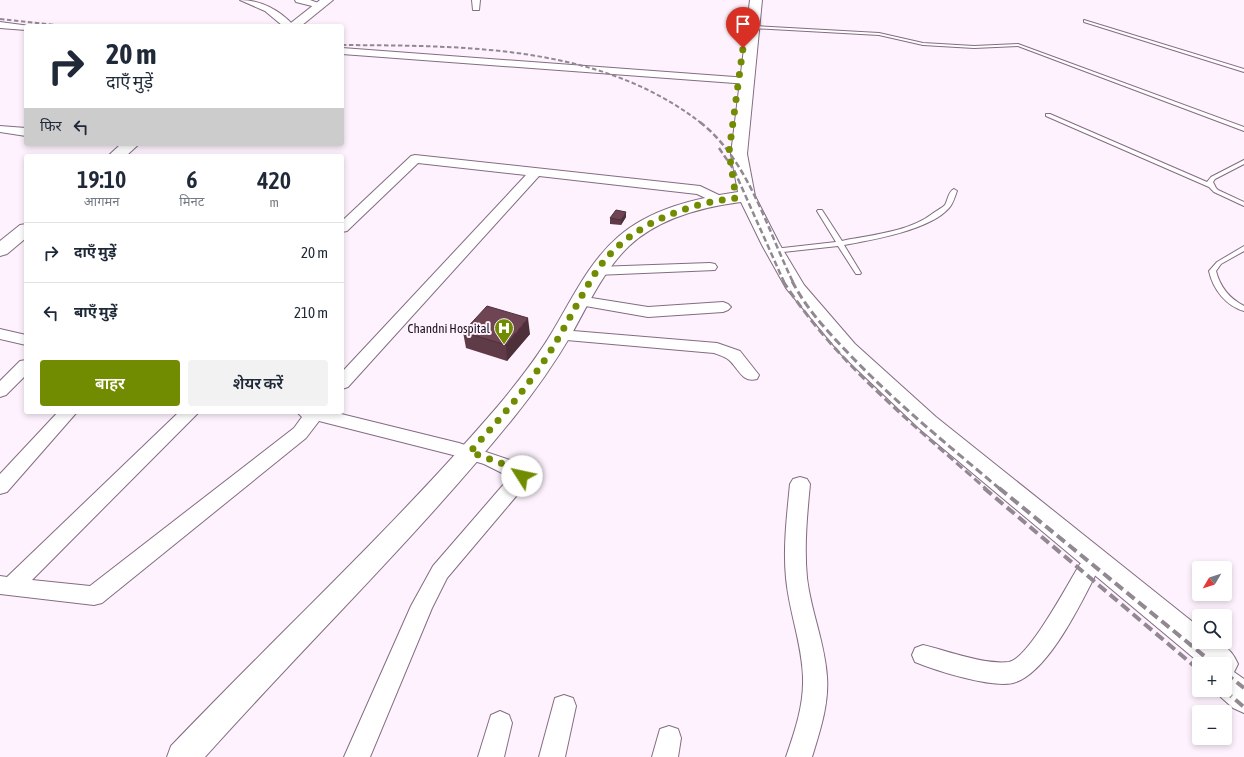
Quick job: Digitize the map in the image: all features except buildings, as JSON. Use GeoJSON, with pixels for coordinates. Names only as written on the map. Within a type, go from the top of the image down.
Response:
{"type":"FeatureCollection","features":[{"type":"Feature","properties":{"kind":"main road"},"geometry":{"type":"LineString","coordinates":[[747,0],[751,31]]}},
{"type":"Feature","properties":{"kind":"main road"},"geometry":{"type":"LineString","coordinates":[[756,0],[743,80],[739,154],[734,198],[783,288],[838,353],[916,429],[1193,657]]}},
{"type":"Feature","properties":{"kind":"main road"},"geometry":{"type":"LineString","coordinates":[[296,24],[324,3]]}},
{"type":"Feature","properties":{"kind":"main road"},"geometry":{"type":"LineString","coordinates":[[118,154],[128,146]]}},
{"type":"Feature","properties":{"kind":"main road"},"geometry":{"type":"LineString","coordinates":[[734,198],[774,251],[796,288],[848,349],[928,423],[1214,657]]}},
{"type":"Feature","properties":{"kind":"main road"},"geometry":{"type":"LineString","coordinates":[[183,757],[239,696],[383,546],[505,413],[539,369],[561,335],[596,272],[606,258],[635,232],[687,208],[734,198]]}},
{"type":"Feature","properties":{"kind":"main road"},"geometry":{"type":"LineString","coordinates":[[0,250],[24,231]]}},
{"type":"Feature","properties":{"kind":"main road"},"geometry":{"type":"LineString","coordinates":[[1232,671],[1244,681]]}},
{"type":"Feature","properties":{"kind":"main road"},"geometry":{"type":"LineString","coordinates":[[1232,689],[1244,698]]}},
{"type":"Feature","properties":{"kind":"street"},"geometry":{"type":"LineString","coordinates":[[244,0],[268,9],[287,24]]}},
{"type":"Feature","properties":{"kind":"street"},"geometry":{"type":"LineString","coordinates":[[298,0],[324,3]]}},
{"type":"Feature","properties":{"kind":"street"},"geometry":{"type":"LineString","coordinates":[[0,25],[24,27]]}},
{"type":"Feature","properties":{"kind":"street"},"geometry":{"type":"LineString","coordinates":[[344,51],[743,80]]}},
{"type":"Feature","properties":{"kind":"street"},"geometry":{"type":"LineString","coordinates":[[0,129],[24,132]]}},
{"type":"Feature","properties":{"kind":"street"},"geometry":{"type":"LineString","coordinates":[[344,226],[415,159],[700,190],[734,198]]}},
{"type":"Feature","properties":{"kind":"street"},"geometry":{"type":"LineString","coordinates":[[344,381],[536,172]]}},
{"type":"Feature","properties":{"kind":"street"},"geometry":{"type":"LineString","coordinates":[[596,272],[710,266]]}},
{"type":"Feature","properties":{"kind":"street"},"geometry":{"type":"LineString","coordinates":[[579,301],[648,312],[723,307]]}},
{"type":"Feature","properties":{"kind":"street"},"geometry":{"type":"LineString","coordinates":[[0,334],[24,340]]}},
{"type":"Feature","properties":{"kind":"street"},"geometry":{"type":"LineString","coordinates":[[561,335],[717,348],[734,355],[751,375]]}},
{"type":"Feature","properties":{"kind":"street"},"geometry":{"type":"LineString","coordinates":[[0,391],[24,367]]}},
{"type":"Feature","properties":{"kind":"street"},"geometry":{"type":"LineString","coordinates":[[0,487],[66,414]]}},
{"type":"Feature","properties":{"kind":"street"},"geometry":{"type":"LineString","coordinates":[[6,585],[188,414]]}},
{"type":"Feature","properties":{"kind":"street"},"geometry":{"type":"LineString","coordinates":[[6,585],[94,596],[300,433],[311,414]]}},
{"type":"Feature","properties":{"kind":"street"},"geometry":{"type":"LineString","coordinates":[[316,414],[470,452],[517,469],[522,476],[440,572],[422,606],[357,757]]}},
{"type":"Feature","properties":{"kind":"street"},"geometry":{"type":"LineString","coordinates":[[799,757],[811,721],[815,694],[814,665],[798,591],[796,532],[800,484]]}},
{"type":"Feature","properties":{"kind":"street"},"geometry":{"type":"LineString","coordinates":[[923,655],[998,673],[1014,672],[1025,666],[1038,653],[1087,570]]}},
{"type":"Feature","properties":{"kind":"street"},"geometry":{"type":"LineString","coordinates":[[552,757],[564,706]]}},
{"type":"Feature","properties":{"kind":"street"},"geometry":{"type":"LineString","coordinates":[[490,757],[500,723]]}},
{"type":"Feature","properties":{"kind":"lane"},"geometry":{"type":"LineString","coordinates":[[1086,21],[1244,71]]}},
{"type":"Feature","properties":{"kind":"lane"},"geometry":{"type":"LineString","coordinates":[[751,31],[879,34],[923,44],[974,48],[1018,45],[1244,129]]}},
{"type":"Feature","properties":{"kind":"lane"},"geometry":{"type":"LineString","coordinates":[[1048,115],[1210,185],[1216,191],[1244,204]]}},
{"type":"Feature","properties":{"kind":"lane"},"geometry":{"type":"LineString","coordinates":[[1210,185],[1213,178],[1244,162]]}},
{"type":"Feature","properties":{"kind":"lane"},"geometry":{"type":"LineString","coordinates":[[774,251],[840,244],[880,236],[923,222],[951,204],[954,191]]}},
{"type":"Feature","properties":{"kind":"lane"},"geometry":{"type":"LineString","coordinates":[[820,211],[858,272]]}},
{"type":"Feature","properties":{"kind":"lane"},"geometry":{"type":"LineString","coordinates":[[1244,248],[1219,263],[1212,271],[1218,288],[1230,300],[1244,309]]}},
{"type":"Feature","properties":{"kind":"railway"},"geometry":{"type":"LineString","coordinates":[[0,19],[46,24]]}},
{"type":"Feature","properties":{"kind":"railway"},"geometry":{"type":"LineString","coordinates":[[344,45],[435,46],[482,49],[529,55],[575,64],[619,78],[662,97],[701,123]]}},
{"type":"Feature","properties":{"kind":"railway"},"geometry":{"type":"LineString","coordinates":[[700,122],[717,138],[744,175],[765,217],[793,282]]}},
{"type":"Feature","properties":{"kind":"railway"},"geometry":{"type":"LineString","coordinates":[[719,148],[734,170],[784,282]]}},
{"type":"Feature","properties":{"kind":"railway"},"geometry":{"type":"LineString","coordinates":[[783,281],[804,311],[851,366],[904,416],[986,489]]}},
{"type":"Feature","properties":{"kind":"railway"},"geometry":{"type":"LineString","coordinates":[[792,281],[804,302],[818,320],[868,373],[923,424],[1000,489]]}},
{"type":"Feature","properties":{"kind":"railway"},"geometry":{"type":"LineString","coordinates":[[984,488],[1192,664]]}},
{"type":"Feature","properties":{"kind":"railway"},"geometry":{"type":"LineString","coordinates":[[999,488],[1205,657]]}},
{"type":"Feature","properties":{"kind":"railway"},"geometry":{"type":"LineString","coordinates":[[1232,679],[1244,688]]}},
{"type":"Feature","properties":{"kind":"railway"},"geometry":{"type":"LineString","coordinates":[[1232,697],[1244,707]]}},
{"type":"Feature","properties":{"kind":"place","name":"Chandni Hospital"},"geometry":{"type":"Point","coordinates":[504,345]}},
{"type":"Feature","properties":{"kind":"route"},"geometry":{"type":"LineString","coordinates":[[522,476],[522,473],[517,469],[470,452],[505,413],[539,369],[561,335],[596,272],[606,258],[635,232],[661,219],[687,208],[718,200],[736,198],[729,152],[743,48]]}}]}
